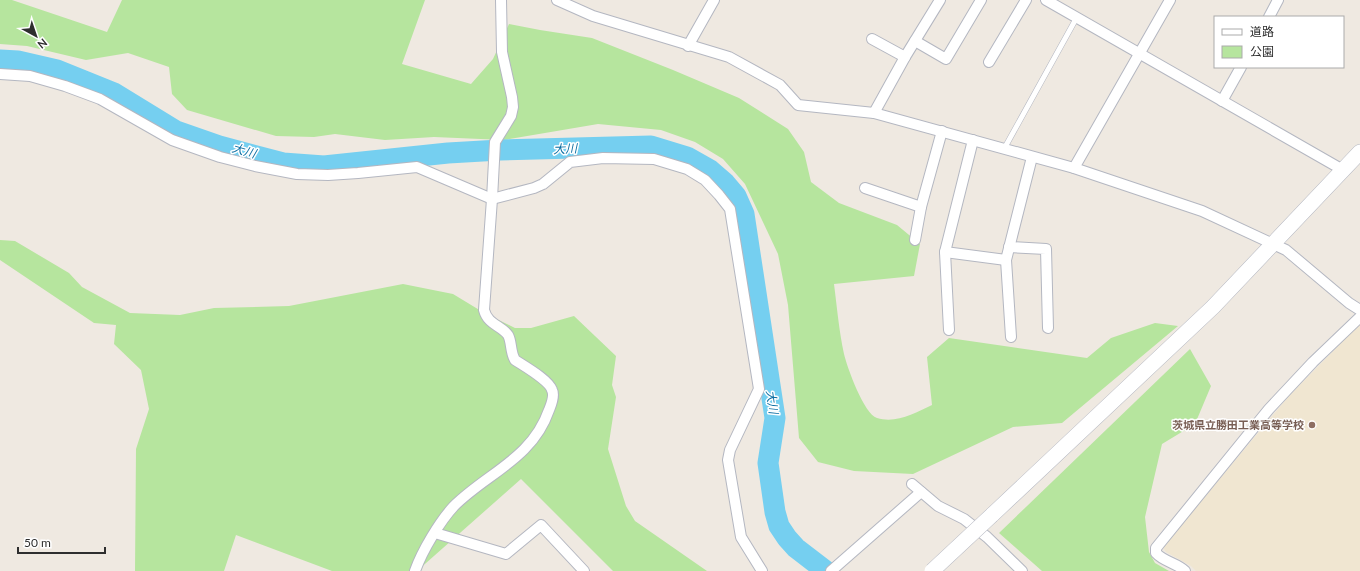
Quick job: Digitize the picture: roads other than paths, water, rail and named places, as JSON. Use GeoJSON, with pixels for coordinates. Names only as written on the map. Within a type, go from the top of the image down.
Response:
{"type":"FeatureCollection","features":[{"type":"Feature","properties":{"kind":"street"},"geometry":{"type":"LineString","coordinates":[[415,571],[447,514],[468,493],[525,450],[546,419],[552,400],[553,391],[550,386],[515,360],[512,356],[509,336],[490,321],[484,310],[495,142],[511,116],[513,107],[502,52],[501,0]]}},
{"type":"Feature","properties":{"kind":"street"},"geometry":{"type":"LineString","coordinates":[[557,0],[593,16],[688,46],[729,57],[780,85],[798,105],[874,113],[1074,168],[1202,210],[1286,250],[1349,303],[1360,310]]}},
{"type":"Feature","properties":{"kind":"street"},"geometry":{"type":"LineString","coordinates":[[688,46],[714,0]]}},
{"type":"Feature","properties":{"kind":"street"},"geometry":{"type":"LineString","coordinates":[[874,113],[905,57],[940,0]]}},
{"type":"Feature","properties":{"kind":"street"},"geometry":{"type":"LineString","coordinates":[[915,41],[946,59],[981,0]]}},
{"type":"Feature","properties":{"kind":"street"},"geometry":{"type":"LineString","coordinates":[[989,62],[1026,0]]}},
{"type":"Feature","properties":{"kind":"street"},"geometry":{"type":"LineString","coordinates":[[1046,0],[1343,170]]}},
{"type":"Feature","properties":{"kind":"street"},"geometry":{"type":"LineString","coordinates":[[1074,168],[1170,0]]}},
{"type":"Feature","properties":{"kind":"street"},"geometry":{"type":"LineString","coordinates":[[1270,16],[1278,0]]}},
{"type":"Feature","properties":{"kind":"street"},"geometry":{"type":"LineString","coordinates":[[872,39],[905,57]]}},
{"type":"Feature","properties":{"kind":"street"},"geometry":{"type":"LineString","coordinates":[[1222,101],[1240,68]]}},
{"type":"Feature","properties":{"kind":"street"},"geometry":{"type":"LineString","coordinates":[[0,74],[30,76],[65,86],[100,99],[172,140],[220,157],[297,174],[328,175],[417,167],[492,199],[534,188],[543,184],[570,162],[603,158],[654,159],[687,169],[705,180],[730,209],[759,389],[730,450],[728,460],[742,537],[762,571]]}},
{"type":"Feature","properties":{"kind":"street"},"geometry":{"type":"LineString","coordinates":[[915,240],[921,207],[942,131]]}},
{"type":"Feature","properties":{"kind":"street"},"geometry":{"type":"LineString","coordinates":[[949,330],[945,252],[973,140]]}},
{"type":"Feature","properties":{"kind":"street"},"geometry":{"type":"LineString","coordinates":[[932,571],[1213,307],[1272,243],[1360,152]]}},
{"type":"Feature","properties":{"kind":"street"},"geometry":{"type":"LineString","coordinates":[[1011,337],[1006,260],[1032,157]]}},
{"type":"Feature","properties":{"kind":"street"},"geometry":{"type":"LineString","coordinates":[[864,188],[921,207]]}},
{"type":"Feature","properties":{"kind":"street"},"geometry":{"type":"LineString","coordinates":[[1009,247],[1046,249],[1048,328]]}},
{"type":"Feature","properties":{"kind":"street"},"geometry":{"type":"LineString","coordinates":[[945,252],[1006,260]]}},
{"type":"Feature","properties":{"kind":"street"},"geometry":{"type":"LineString","coordinates":[[1185,571],[1159,556],[1156,553],[1156,548],[1269,409],[1313,362],[1360,317]]}},
{"type":"Feature","properties":{"kind":"street"},"geometry":{"type":"LineString","coordinates":[[912,484],[938,506],[964,519],[987,537],[1022,571]]}},
{"type":"Feature","properties":{"kind":"street"},"geometry":{"type":"LineString","coordinates":[[834,568],[921,492]]}},
{"type":"Feature","properties":{"kind":"street"},"geometry":{"type":"LineString","coordinates":[[435,533],[506,554],[541,525],[584,571]]}},
{"type":"Feature","properties":{"kind":"lane"},"geometry":{"type":"LineString","coordinates":[[1004,149],[1077,18]]}},
{"type":"Feature","properties":{"kind":"waterway","name":"大川"},"geometry":{"type":"LineString","coordinates":[[0,60],[18,61],[57,70],[114,93],[176,131],[219,146],[283,163],[324,166],[448,153],[500,150],[651,146],[687,157],[710,170],[725,183],[736,196],[744,214],[775,418],[768,463],[775,512],[779,526],[796,548],[826,571]]}},
{"type":"Feature","properties":{"kind":"place","name":"茨城県立勝田工業高等学校"},"geometry":{"type":"Point","coordinates":[1312,425]}}]}
